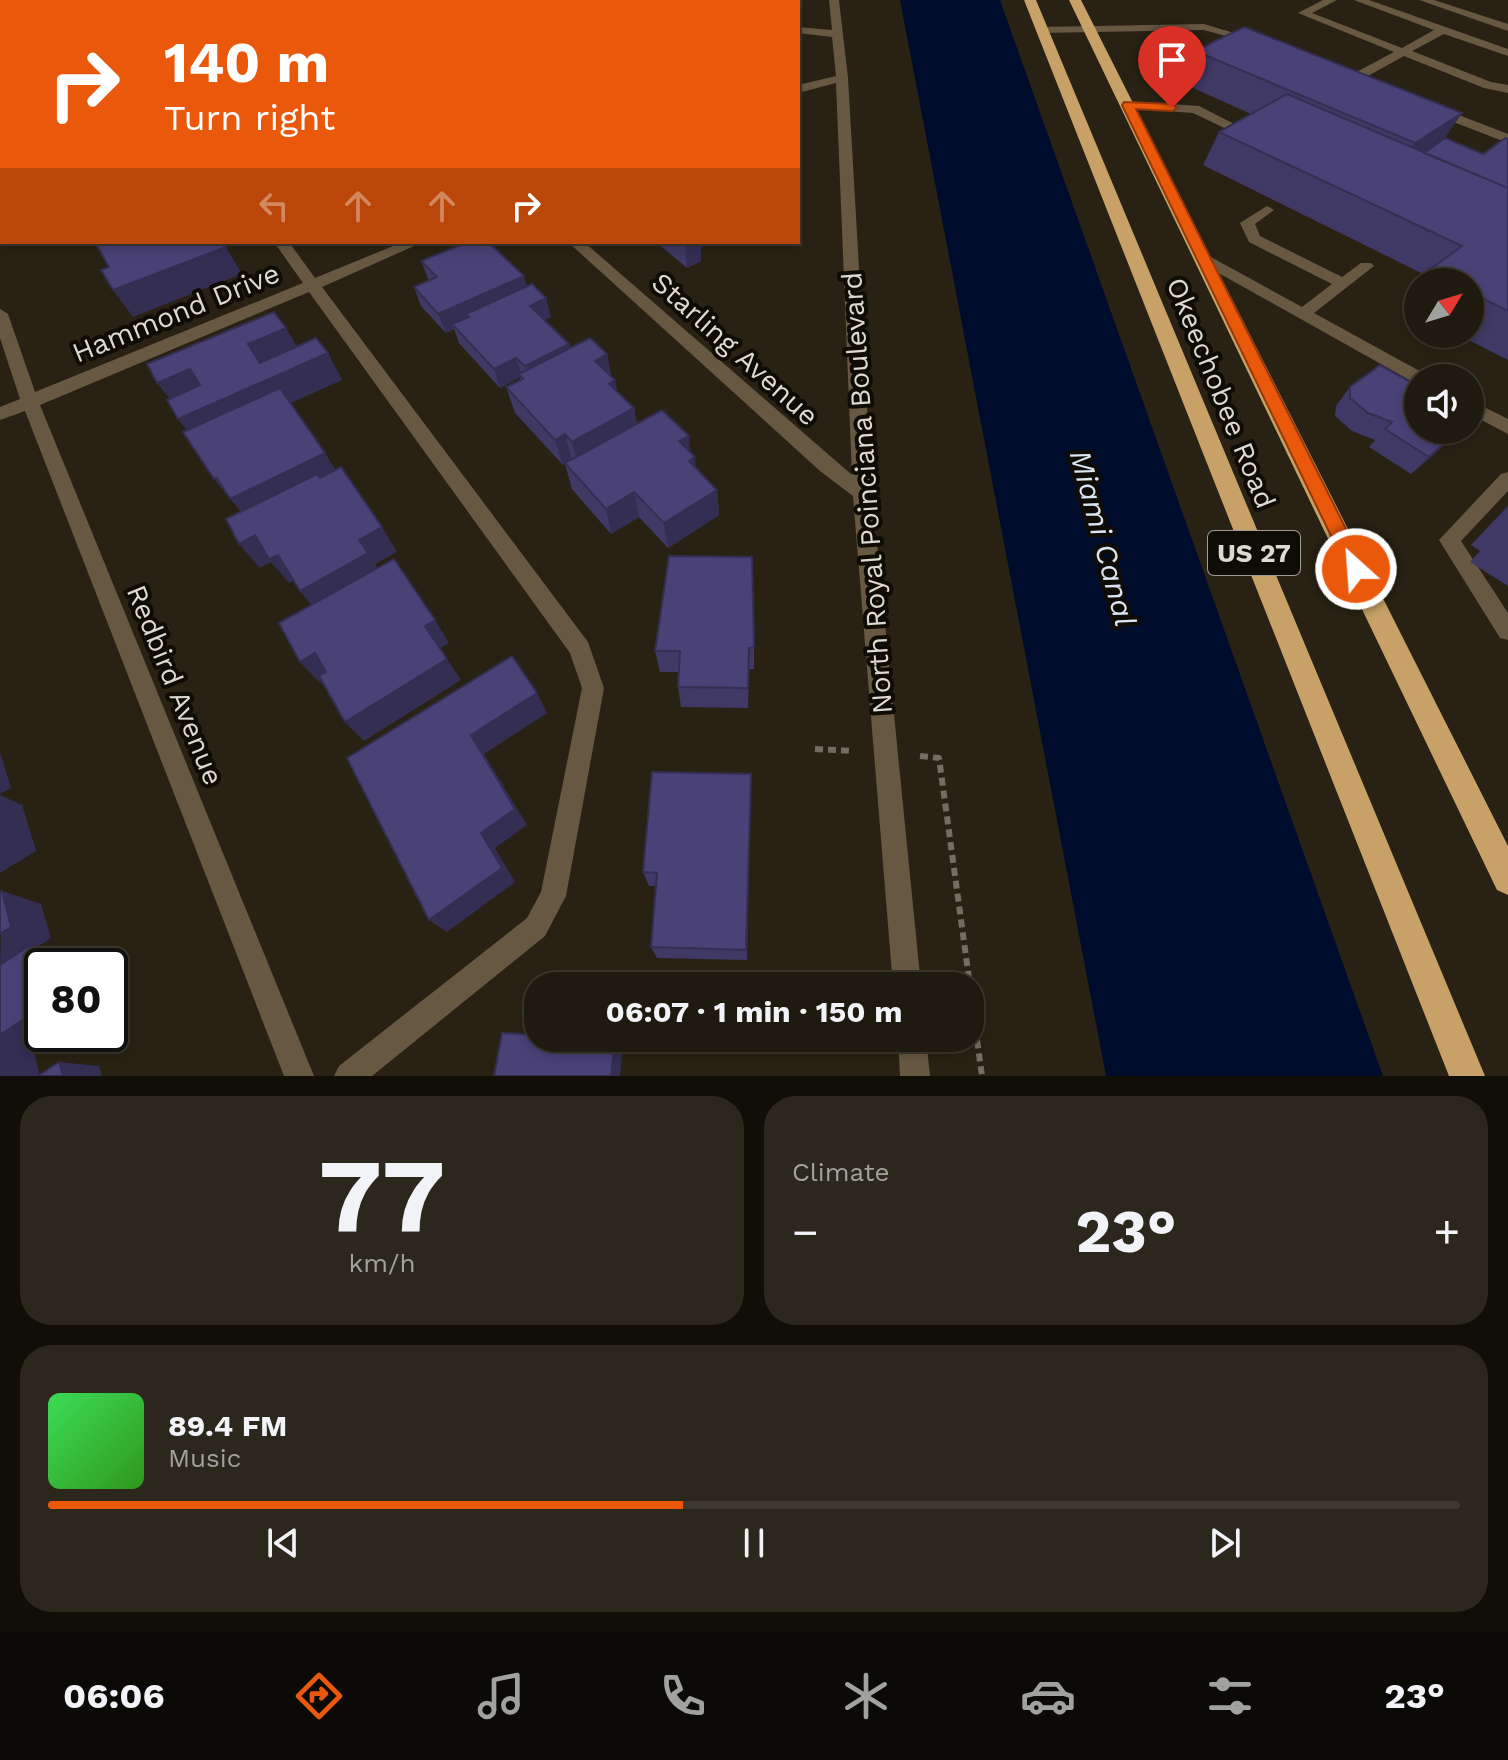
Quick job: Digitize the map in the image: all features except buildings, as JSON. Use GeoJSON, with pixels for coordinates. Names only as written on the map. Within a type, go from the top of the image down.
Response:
{"type":"FeatureCollection","features":[{"type":"Feature","properties":{"kind":"highway","name":"Okeechobee Road"},"geometry":{"type":"LineString","coordinates":[[1030,0],[1467,1076]]}},
{"type":"Feature","properties":{"kind":"highway","name":"Okeechobee Road"},"geometry":{"type":"LineString","coordinates":[[1075,0],[1508,879]]}},
{"type":"Feature","properties":{"kind":"street","name":"North Royal Poinciana Boulevard"},"geometry":{"type":"LineString","coordinates":[[834,0],[842,78],[862,493],[906,972]]}},
{"type":"Feature","properties":{"kind":"street"},"geometry":{"type":"LineString","coordinates":[[1332,0],[1303,13],[1488,85],[1508,89]]}},
{"type":"Feature","properties":{"kind":"street"},"geometry":{"type":"LineString","coordinates":[[1359,0],[1508,53]]}},
{"type":"Feature","properties":{"kind":"street"},"geometry":{"type":"LineString","coordinates":[[1424,0],[1508,28]]}},
{"type":"Feature","properties":{"kind":"street"},"geometry":{"type":"LineString","coordinates":[[1041,30],[1204,27],[1237,34],[1276,48]]}},
{"type":"Feature","properties":{"kind":"street"},"geometry":{"type":"LineString","coordinates":[[800,30],[837,34]]}},
{"type":"Feature","properties":{"kind":"street"},"geometry":{"type":"LineString","coordinates":[[1353,79],[1443,30]]}},
{"type":"Feature","properties":{"kind":"street"},"geometry":{"type":"LineString","coordinates":[[1340,74],[1367,84]]}},
{"type":"Feature","properties":{"kind":"street"},"geometry":{"type":"LineString","coordinates":[[800,88],[842,78]]}},
{"type":"Feature","properties":{"kind":"street"},"geometry":{"type":"LineString","coordinates":[[1128,105],[1195,109],[1244,132]]}},
{"type":"Feature","properties":{"kind":"street"},"geometry":{"type":"LineString","coordinates":[[1423,106],[1508,139]]}},
{"type":"Feature","properties":{"kind":"street"},"geometry":{"type":"LineString","coordinates":[[1267,210],[1247,223],[1254,239],[1343,284]]}},
{"type":"Feature","properties":{"kind":"street"},"geometry":{"type":"LineString","coordinates":[[283,244],[580,649],[593,688],[553,896],[536,927],[349,1076]]}},
{"type":"Feature","properties":{"kind":"street","name":"Hammond Drive"},"geometry":{"type":"LineString","coordinates":[[0,414],[411,244]]}},
{"type":"Feature","properties":{"kind":"street","name":"Starling Avenue"},"geometry":{"type":"LineString","coordinates":[[577,244],[827,466],[862,493]]}},
{"type":"Feature","properties":{"kind":"street"},"geometry":{"type":"LineString","coordinates":[[1204,259],[1404,370]]}},
{"type":"Feature","properties":{"kind":"street"},"geometry":{"type":"LineString","coordinates":[[1303,314],[1366,266]]}},
{"type":"Feature","properties":{"kind":"street","name":"Redbird Avenue"},"geometry":{"type":"LineString","coordinates":[[0,314],[30,402],[299,1076]]}},
{"type":"Feature","properties":{"kind":"street"},"geometry":{"type":"LineString","coordinates":[[1484,414],[1508,427]]}},
{"type":"Feature","properties":{"kind":"street"},"geometry":{"type":"LineString","coordinates":[[1506,483],[1449,540],[1508,631]]}},
{"type":"Feature","properties":{"kind":"street"},"geometry":{"type":"LineString","coordinates":[[913,1052],[915,1076]]}},
{"type":"Feature","properties":{"kind":"path"},"geometry":{"type":"LineString","coordinates":[[979,1052],[982,1076]]}},
{"type":"Feature","properties":{"kind":"water","name":"Miami Canal"},"geometry":{"type":"Polygon","coordinates":[[[900,0],[1000,0],[1383,1076],[1106,1076],[900,0]]]}},
{"type":"Feature","properties":{"kind":"route"},"geometry":{"type":"LineString","coordinates":[[1172,108],[1128,105],[1356,569]]}}]}
